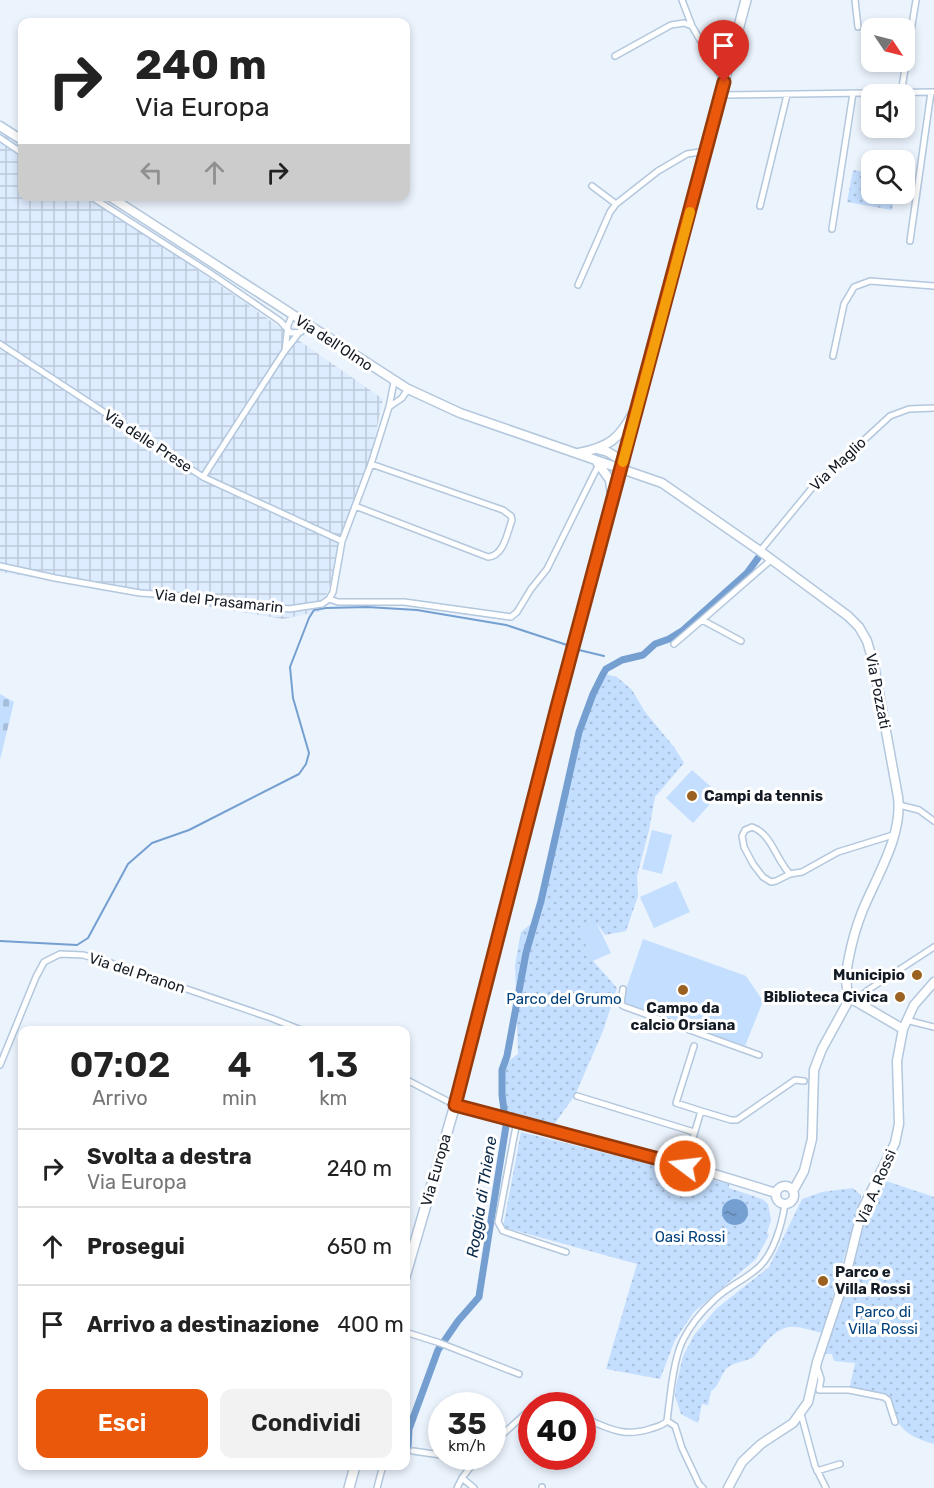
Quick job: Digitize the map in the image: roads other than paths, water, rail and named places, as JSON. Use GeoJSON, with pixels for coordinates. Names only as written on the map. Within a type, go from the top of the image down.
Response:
{"type":"FeatureCollection","features":[{"type":"Feature","properties":{"kind":"main road","name":"Via Europa"},"geometry":{"type":"LineString","coordinates":[[410,1261],[455,1105],[557,707],[746,0]]}},
{"type":"Feature","properties":{"kind":"main road"},"geometry":{"type":"LineString","coordinates":[[349,1488],[354,1470]]}},
{"type":"Feature","properties":{"kind":"street"},"geometry":{"type":"LineString","coordinates":[[682,0],[692,26],[724,82]]}},
{"type":"Feature","properties":{"kind":"street"},"geometry":{"type":"LineString","coordinates":[[855,0],[858,27]]}},
{"type":"Feature","properties":{"kind":"street"},"geometry":{"type":"LineString","coordinates":[[903,84],[916,0]]}},
{"type":"Feature","properties":{"kind":"street"},"geometry":{"type":"LineString","coordinates":[[615,56],[671,25],[684,22],[692,26]]}},
{"type":"Feature","properties":{"kind":"street"},"geometry":{"type":"LineString","coordinates":[[910,242],[932,92],[915,93]]}},
{"type":"Feature","properties":{"kind":"street"},"geometry":{"type":"LineString","coordinates":[[832,229],[853,93]]}},
{"type":"Feature","properties":{"kind":"street"},"geometry":{"type":"LineString","coordinates":[[720,95],[861,93]]}},
{"type":"Feature","properties":{"kind":"street"},"geometry":{"type":"LineString","coordinates":[[760,206],[787,94]]}},
{"type":"Feature","properties":{"kind":"street"},"geometry":{"type":"LineString","coordinates":[[0,126],[18,138]]}},
{"type":"Feature","properties":{"kind":"street"},"geometry":{"type":"LineString","coordinates":[[10,133],[10,144]]}},
{"type":"Feature","properties":{"kind":"street"},"geometry":{"type":"LineString","coordinates":[[0,138],[18,150]]}},
{"type":"Feature","properties":{"kind":"street"},"geometry":{"type":"LineString","coordinates":[[578,285],[610,212],[616,204],[658,171],[687,154],[706,151]]}},
{"type":"Feature","properties":{"kind":"street"},"geometry":{"type":"LineString","coordinates":[[592,186],[616,204]]}},
{"type":"Feature","properties":{"kind":"street","name":"Via dell'Olmo"},"geometry":{"type":"LineString","coordinates":[[98,201],[210,273],[280,321],[287,329]]}},
{"type":"Feature","properties":{"kind":"street","name":"Via dell'Olmo"},"geometry":{"type":"LineString","coordinates":[[117,201],[292,316],[303,328],[394,382],[460,413],[578,453],[595,461],[622,466]]}},
{"type":"Feature","properties":{"kind":"street"},"geometry":{"type":"LineString","coordinates":[[833,356],[844,303],[854,287],[870,281],[934,286]]}},
{"type":"Feature","properties":{"kind":"street"},"geometry":{"type":"LineString","coordinates":[[284,352],[287,329],[292,316]]}},
{"type":"Feature","properties":{"kind":"street"},"geometry":{"type":"LineString","coordinates":[[287,329],[293,333],[303,328]]}},
{"type":"Feature","properties":{"kind":"street","name":"Via delle Prese"},"geometry":{"type":"LineString","coordinates":[[0,344],[203,477],[284,352],[303,328]]}},
{"type":"Feature","properties":{"kind":"street"},"geometry":{"type":"LineString","coordinates":[[329,599],[333,592],[342,541],[371,464],[394,382]]}},
{"type":"Feature","properties":{"kind":"street"},"geometry":{"type":"LineString","coordinates":[[389,406],[402,398],[408,389]]}},
{"type":"Feature","properties":{"kind":"street"},"geometry":{"type":"LineString","coordinates":[[578,453],[597,449],[612,442],[620,435],[639,402]]}},
{"type":"Feature","properties":{"kind":"street","name":"Via Maglio"},"geometry":{"type":"LineString","coordinates":[[760,550],[812,488],[890,416],[909,409],[934,408]]}},
{"type":"Feature","properties":{"kind":"street"},"geometry":{"type":"LineString","coordinates":[[597,449],[608,452],[622,466]]}},
{"type":"Feature","properties":{"kind":"street"},"geometry":{"type":"LineString","coordinates":[[595,461],[610,480],[613,501]]}},
{"type":"Feature","properties":{"kind":"street","name":"Via del Prasamarin"},"geometry":{"type":"LineString","coordinates":[[0,566],[140,593],[212,598],[289,609],[322,604],[329,599],[338,602],[404,602],[512,617],[548,569],[595,461]]}},
{"type":"Feature","properties":{"kind":"street"},"geometry":{"type":"LineString","coordinates":[[355,506],[488,556],[492,557],[500,552],[512,520],[511,516],[503,510],[371,464]]}},
{"type":"Feature","properties":{"kind":"street","name":"Via Pozzati"},"geometry":{"type":"LineString","coordinates":[[622,466],[662,483],[760,550],[848,616],[859,627],[867,641],[877,676],[899,816],[894,835],[853,938],[845,986],[852,1000]]}},
{"type":"Feature","properties":{"kind":"street"},"geometry":{"type":"LineString","coordinates":[[203,477],[342,541]]}},
{"type":"Feature","properties":{"kind":"street"},"geometry":{"type":"LineString","coordinates":[[674,644],[772,560]]}},
{"type":"Feature","properties":{"kind":"street"},"geometry":{"type":"LineString","coordinates":[[702,620],[741,641]]}},
{"type":"Feature","properties":{"kind":"street"},"geometry":{"type":"LineString","coordinates":[[898,804],[919,810],[934,821]]}},
{"type":"Feature","properties":{"kind":"street"},"geometry":{"type":"LineString","coordinates":[[790,874],[763,833],[752,827],[745,830],[742,837],[744,847],[763,877],[771,882],[802,872],[838,852],[894,835]]}},
{"type":"Feature","properties":{"kind":"street"},"geometry":{"type":"LineString","coordinates":[[596,1423],[622,1433],[632,1434],[657,1427],[666,1421],[682,1341],[714,1299],[760,1266],[781,1224],[785,1204],[792,1200],[793,1191],[805,1168],[812,1140],[814,1070],[822,1048],[852,1000],[934,947]]}},
{"type":"Feature","properties":{"kind":"street","name":"Via del Pranon"},"geometry":{"type":"LineString","coordinates":[[0,1065],[40,969],[44,962],[60,954],[83,955],[111,963],[291,1026]]}},
{"type":"Feature","properties":{"kind":"street"},"geometry":{"type":"LineString","coordinates":[[904,1024],[922,994],[934,982]]}},
{"type":"Feature","properties":{"kind":"street"},"geometry":{"type":"LineString","coordinates":[[623,989],[621,1004],[623,1006],[759,1055]]}},
{"type":"Feature","properties":{"kind":"street"},"geometry":{"type":"LineString","coordinates":[[852,1000],[904,1024],[934,1027]]}},
{"type":"Feature","properties":{"kind":"street","name":"Via A. Rossi"},"geometry":{"type":"LineString","coordinates":[[801,1413],[808,1402],[816,1366],[846,1275],[862,1210],[895,1143],[899,1124],[897,1061],[904,1024]]}},
{"type":"Feature","properties":{"kind":"street"},"geometry":{"type":"LineString","coordinates":[[694,1046],[676,1103],[701,1111],[737,1120],[795,1080],[804,1081]]}},
{"type":"Feature","properties":{"kind":"street"},"geometry":{"type":"LineString","coordinates":[[410,1082],[455,1105],[685,1166],[776,1193]]}},
{"type":"Feature","properties":{"kind":"street"},"geometry":{"type":"LineString","coordinates":[[577,1096],[694,1132]]}},
{"type":"Feature","properties":{"kind":"street"},"geometry":{"type":"LineString","coordinates":[[685,1166],[701,1111]]}},
{"type":"Feature","properties":{"kind":"street"},"geometry":{"type":"LineString","coordinates":[[514,1120],[498,1222],[503,1231],[566,1252]]}},
{"type":"Feature","properties":{"kind":"street"},"geometry":{"type":"LineString","coordinates":[[785,1204],[778,1201],[776,1193],[778,1188],[785,1186],[805,1168]]}},
{"type":"Feature","properties":{"kind":"street"},"geometry":{"type":"LineString","coordinates":[[785,1186],[790,1187],[793,1191]]}},
{"type":"Feature","properties":{"kind":"street"},"geometry":{"type":"LineString","coordinates":[[410,1334],[519,1374]]}},
{"type":"Feature","properties":{"kind":"street"},"geometry":{"type":"LineString","coordinates":[[816,1366],[821,1379],[819,1390],[849,1390],[884,1397],[888,1400],[896,1422]]}},
{"type":"Feature","properties":{"kind":"street"},"geometry":{"type":"LineString","coordinates":[[801,1413],[817,1471],[826,1488]]}},
{"type":"Feature","properties":{"kind":"street"},"geometry":{"type":"LineString","coordinates":[[728,1488],[742,1462],[761,1444],[793,1423],[801,1413]]}},
{"type":"Feature","properties":{"kind":"street"},"geometry":{"type":"LineString","coordinates":[[506,1431],[518,1420]]}},
{"type":"Feature","properties":{"kind":"street"},"geometry":{"type":"LineString","coordinates":[[666,1421],[675,1426],[682,1448],[703,1488]]}},
{"type":"Feature","properties":{"kind":"street"},"geometry":{"type":"LineString","coordinates":[[413,1451],[428,1453]]}},
{"type":"Feature","properties":{"kind":"street"},"geometry":{"type":"LineString","coordinates":[[817,1471],[840,1464]]}},
{"type":"Feature","properties":{"kind":"street"},"geometry":{"type":"LineString","coordinates":[[377,1488],[382,1470]]}},
{"type":"Feature","properties":{"kind":"street"},"geometry":{"type":"LineString","coordinates":[[458,1488],[468,1470]]}},
{"type":"Feature","properties":{"kind":"street"},"geometry":{"type":"LineString","coordinates":[[462,1479],[474,1488]]}},
{"type":"Feature","properties":{"kind":"water"},"geometry":{"type":"Polygon","coordinates":[[[735,1199],[744,1203],[748,1212],[744,1221],[735,1225],[726,1221],[722,1212],[726,1203],[735,1199]]]}},
{"type":"Feature","properties":{"kind":"waterway","name":"Roggia di Thiene"},"geometry":{"type":"LineString","coordinates":[[410,1426],[438,1350],[458,1321],[479,1297],[506,1126],[502,1070],[507,1056],[526,953],[541,901],[579,732],[593,694],[606,669],[622,660],[643,655],[655,644],[682,631],[747,573],[758,558]]}},
{"type":"Feature","properties":{"kind":"waterway"},"geometry":{"type":"LineString","coordinates":[[0,941],[77,945],[88,938],[128,864],[152,843],[189,830],[299,774],[306,764],[309,753],[293,698],[290,667],[314,610],[367,607],[417,610],[506,625],[567,645]]}},
{"type":"Feature","properties":{"kind":"waterway"},"geometry":{"type":"LineString","coordinates":[[579,650],[604,656]]}},
{"type":"Feature","properties":{"kind":"place","name":"Campi da tennis"},"geometry":{"type":"Point","coordinates":[692,796]}},
{"type":"Feature","properties":{"kind":"place","name":"Municipio"},"geometry":{"type":"Point","coordinates":[917,975]}},
{"type":"Feature","properties":{"kind":"place","name":"Campo da calcio Orsiana"},"geometry":{"type":"Point","coordinates":[683,990]}},
{"type":"Feature","properties":{"kind":"place","name":"Biblioteca Civica"},"geometry":{"type":"Point","coordinates":[900,997]}},
{"type":"Feature","properties":{"kind":"place","name":"Parco e Villa Rossi"},"geometry":{"type":"Point","coordinates":[823,1281]}},
{"type":"Feature","properties":{"kind":"park label","name":"Parco del Grumo"},"geometry":{"type":"Point","coordinates":[564,999]}},
{"type":"Feature","properties":{"kind":"park label","name":"Oasi Rossi"},"geometry":{"type":"Point","coordinates":[690,1237]}},
{"type":"Feature","properties":{"kind":"park label","name":"Parco di Villa Rossi"},"geometry":{"type":"Point","coordinates":[883,1320]}}]}
